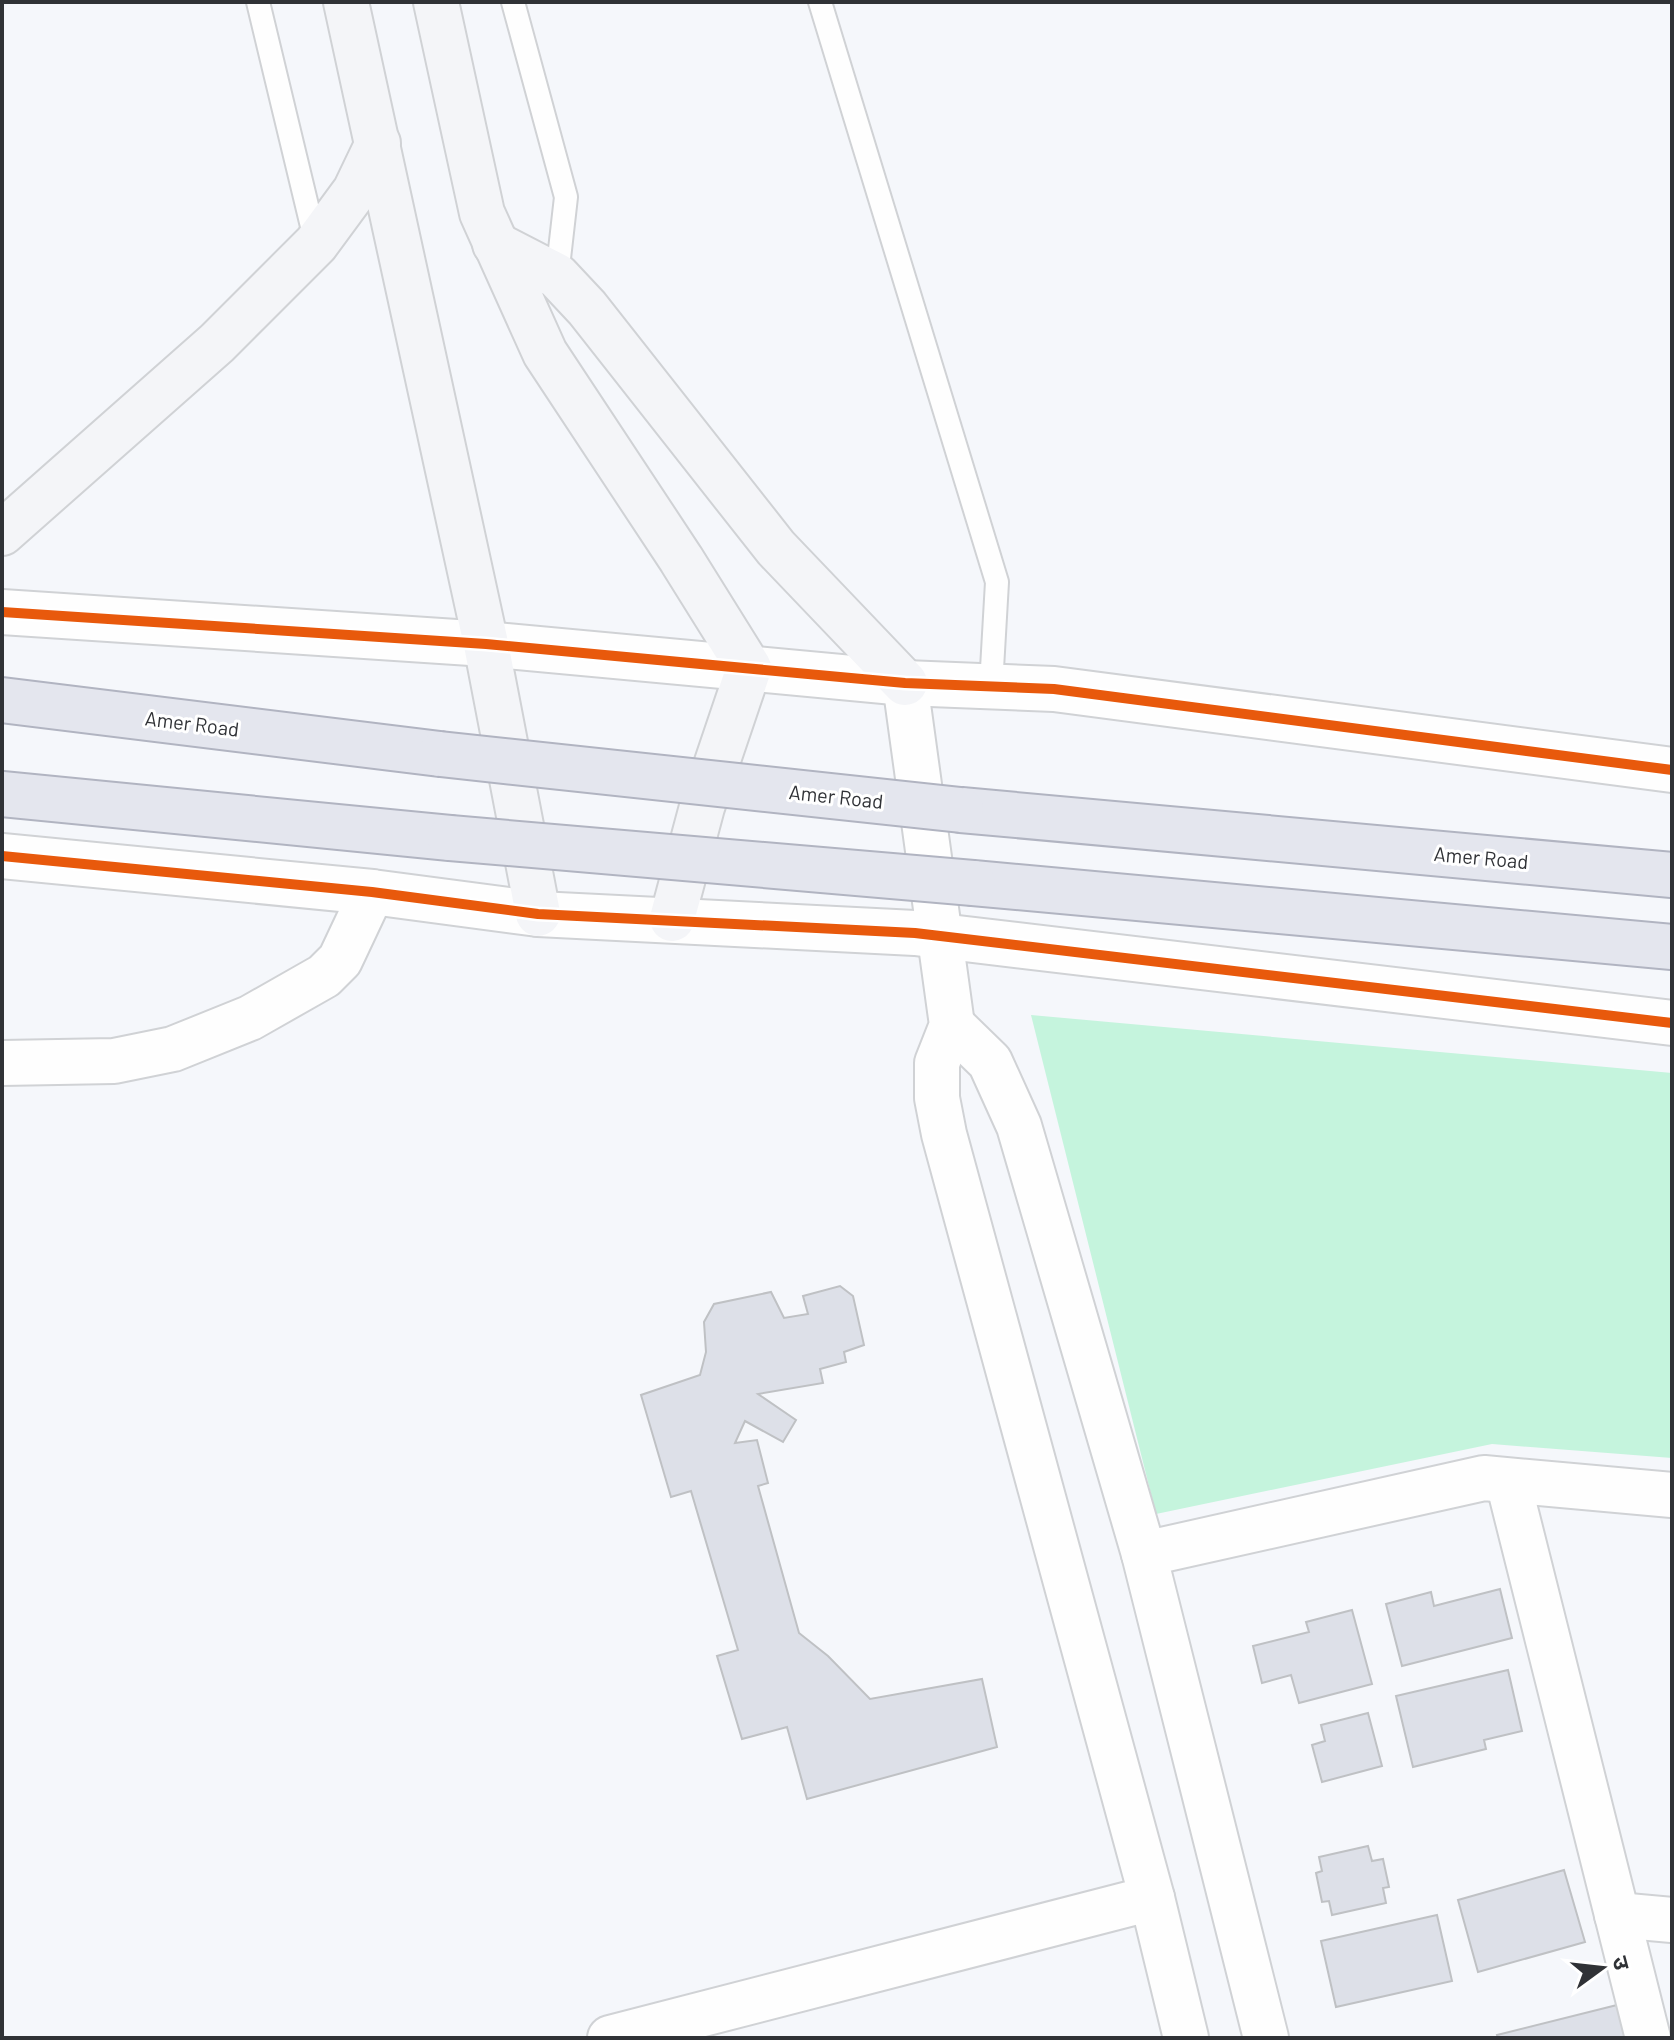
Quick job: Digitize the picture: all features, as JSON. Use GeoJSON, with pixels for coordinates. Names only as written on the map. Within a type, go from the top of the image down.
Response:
{"type":"FeatureCollection","features":[{"type":"Feature","properties":{"kind":"highway","name":"Amer Road"},"geometry":{"type":"LineString","coordinates":[[2,700],[440,754],[961,810],[1672,875]]}},
{"type":"Feature","properties":{"kind":"highway"},"geometry":{"type":"LineString","coordinates":[[2,794],[450,838],[1672,947]]}},
{"type":"Feature","properties":{"kind":"main road"},"geometry":{"type":"LineString","coordinates":[[346,2],[486,644],[538,914]]}},
{"type":"Feature","properties":{"kind":"main road"},"geometry":{"type":"LineString","coordinates":[[436,2],[482,213],[545,353],[749,668],[702,807],[672,919]]}},
{"type":"Feature","properties":{"kind":"main road"},"geometry":{"type":"LineString","coordinates":[[2,533],[217,343],[316,244],[355,191],[378,143]]}},
{"type":"Feature","properties":{"kind":"main road"},"geometry":{"type":"LineString","coordinates":[[495,244],[557,276],[587,308],[776,548],[905,683]]}},
{"type":"Feature","properties":{"kind":"street"},"geometry":{"type":"LineString","coordinates":[[2,612],[486,644],[905,683],[1054,689],[1672,770]]}},
{"type":"Feature","properties":{"kind":"street"},"geometry":{"type":"LineString","coordinates":[[905,683],[952,1025],[937,1063],[937,1098],[944,1134],[1152,1898],[1186,2038]]}},
{"type":"Feature","properties":{"kind":"street"},"geometry":{"type":"LineString","coordinates":[[2,856],[372,892],[538,914],[672,919],[940,937],[1672,1023]]}},
{"type":"Feature","properties":{"kind":"street"},"geometry":{"type":"LineString","coordinates":[[2,1063],[114,1061],[173,1049],[250,1018],[324,976],[340,960],[372,892]]}},
{"type":"Feature","properties":{"kind":"street"},"geometry":{"type":"LineString","coordinates":[[952,1025],[990,1062],[1019,1126],[1144,1554],[1266,2038]]}},
{"type":"Feature","properties":{"kind":"street"},"geometry":{"type":"LineString","coordinates":[[1144,1554],[1484,1478],[1672,1495]]}},
{"type":"Feature","properties":{"kind":"street"},"geometry":{"type":"LineString","coordinates":[[1508,1481],[1648,2038]]}},
{"type":"Feature","properties":{"kind":"street"},"geometry":{"type":"LineString","coordinates":[[610,2038],[1152,1898]]}},
{"type":"Feature","properties":{"kind":"street"},"geometry":{"type":"LineString","coordinates":[[1617,1915],[1672,1920]]}},
{"type":"Feature","properties":{"kind":"lane"},"geometry":{"type":"LineString","coordinates":[[258,2],[316,244]]}},
{"type":"Feature","properties":{"kind":"lane"},"geometry":{"type":"LineString","coordinates":[[513,2],[566,197],[557,276]]}},
{"type":"Feature","properties":{"kind":"lane"},"geometry":{"type":"LineString","coordinates":[[820,2],[997,582],[991,686]]}},
{"type":"Feature","properties":{"kind":"green space"},"geometry":{"type":"Polygon","coordinates":[[[1031,1015],[1672,1073],[1672,1458],[1492,1444],[1156,1514],[1031,1015]]]}},
{"type":"Feature","properties":{"kind":"building"},"geometry":{"type":"Polygon","coordinates":[[[840,1286],[853,1296],[864,1345],[844,1352],[846,1362],[820,1369],[823,1383],[758,1394],[796,1420],[783,1442],[745,1421],[735,1443],[757,1440],[768,1483],[758,1486],[799,1633],[828,1656],[870,1699],[982,1679],[997,1747],[807,1799],[787,1727],[742,1739],[717,1656],[738,1650],[691,1491],[671,1497],[641,1395],[700,1375],[706,1352],[704,1322],[714,1304],[771,1292],[784,1318],[808,1314],[803,1296],[840,1286]]]}},
{"type":"Feature","properties":{"kind":"building"},"geometry":{"type":"Polygon","coordinates":[[[1500,1589],[1512,1638],[1402,1666],[1386,1604],[1431,1592],[1434,1606],[1500,1589]]]}},
{"type":"Feature","properties":{"kind":"building"},"geometry":{"type":"Polygon","coordinates":[[[1352,1610],[1372,1684],[1299,1703],[1291,1675],[1262,1683],[1253,1646],[1309,1632],[1306,1622],[1352,1610]]]}},
{"type":"Feature","properties":{"kind":"building"},"geometry":{"type":"Polygon","coordinates":[[[1508,1670],[1522,1731],[1484,1740],[1486,1749],[1413,1767],[1396,1696],[1508,1670]]]}},
{"type":"Feature","properties":{"kind":"building"},"geometry":{"type":"Polygon","coordinates":[[[1368,1713],[1382,1766],[1322,1782],[1312,1745],[1325,1741],[1321,1725],[1368,1713]]]}},
{"type":"Feature","properties":{"kind":"building"},"geometry":{"type":"Polygon","coordinates":[[[1368,1846],[1372,1861],[1383,1859],[1389,1887],[1383,1888],[1386,1903],[1332,1915],[1329,1901],[1322,1902],[1316,1873],[1322,1871],[1319,1857],[1368,1846]]]}},
{"type":"Feature","properties":{"kind":"building"},"geometry":{"type":"Polygon","coordinates":[[[1564,1870],[1585,1942],[1478,1972],[1458,1900],[1564,1870]]]}},
{"type":"Feature","properties":{"kind":"building"},"geometry":{"type":"Polygon","coordinates":[[[1437,1915],[1452,1981],[1336,2007],[1321,1941],[1437,1915]]]}},
{"type":"Feature","properties":{"kind":"building"},"geometry":{"type":"Polygon","coordinates":[[[1617,2005],[1626,2038],[1498,2038],[1497,2035],[1617,2005]]]}},
{"type":"Feature","properties":{"kind":"cycle path"},"geometry":{"type":"LineString","coordinates":[[2,612],[486,644],[905,683],[1054,689],[1672,770]]}},
{"type":"Feature","properties":{"kind":"cycle path"},"geometry":{"type":"LineString","coordinates":[[2,856],[372,892],[538,914],[915,933],[1672,1023]]}}]}
